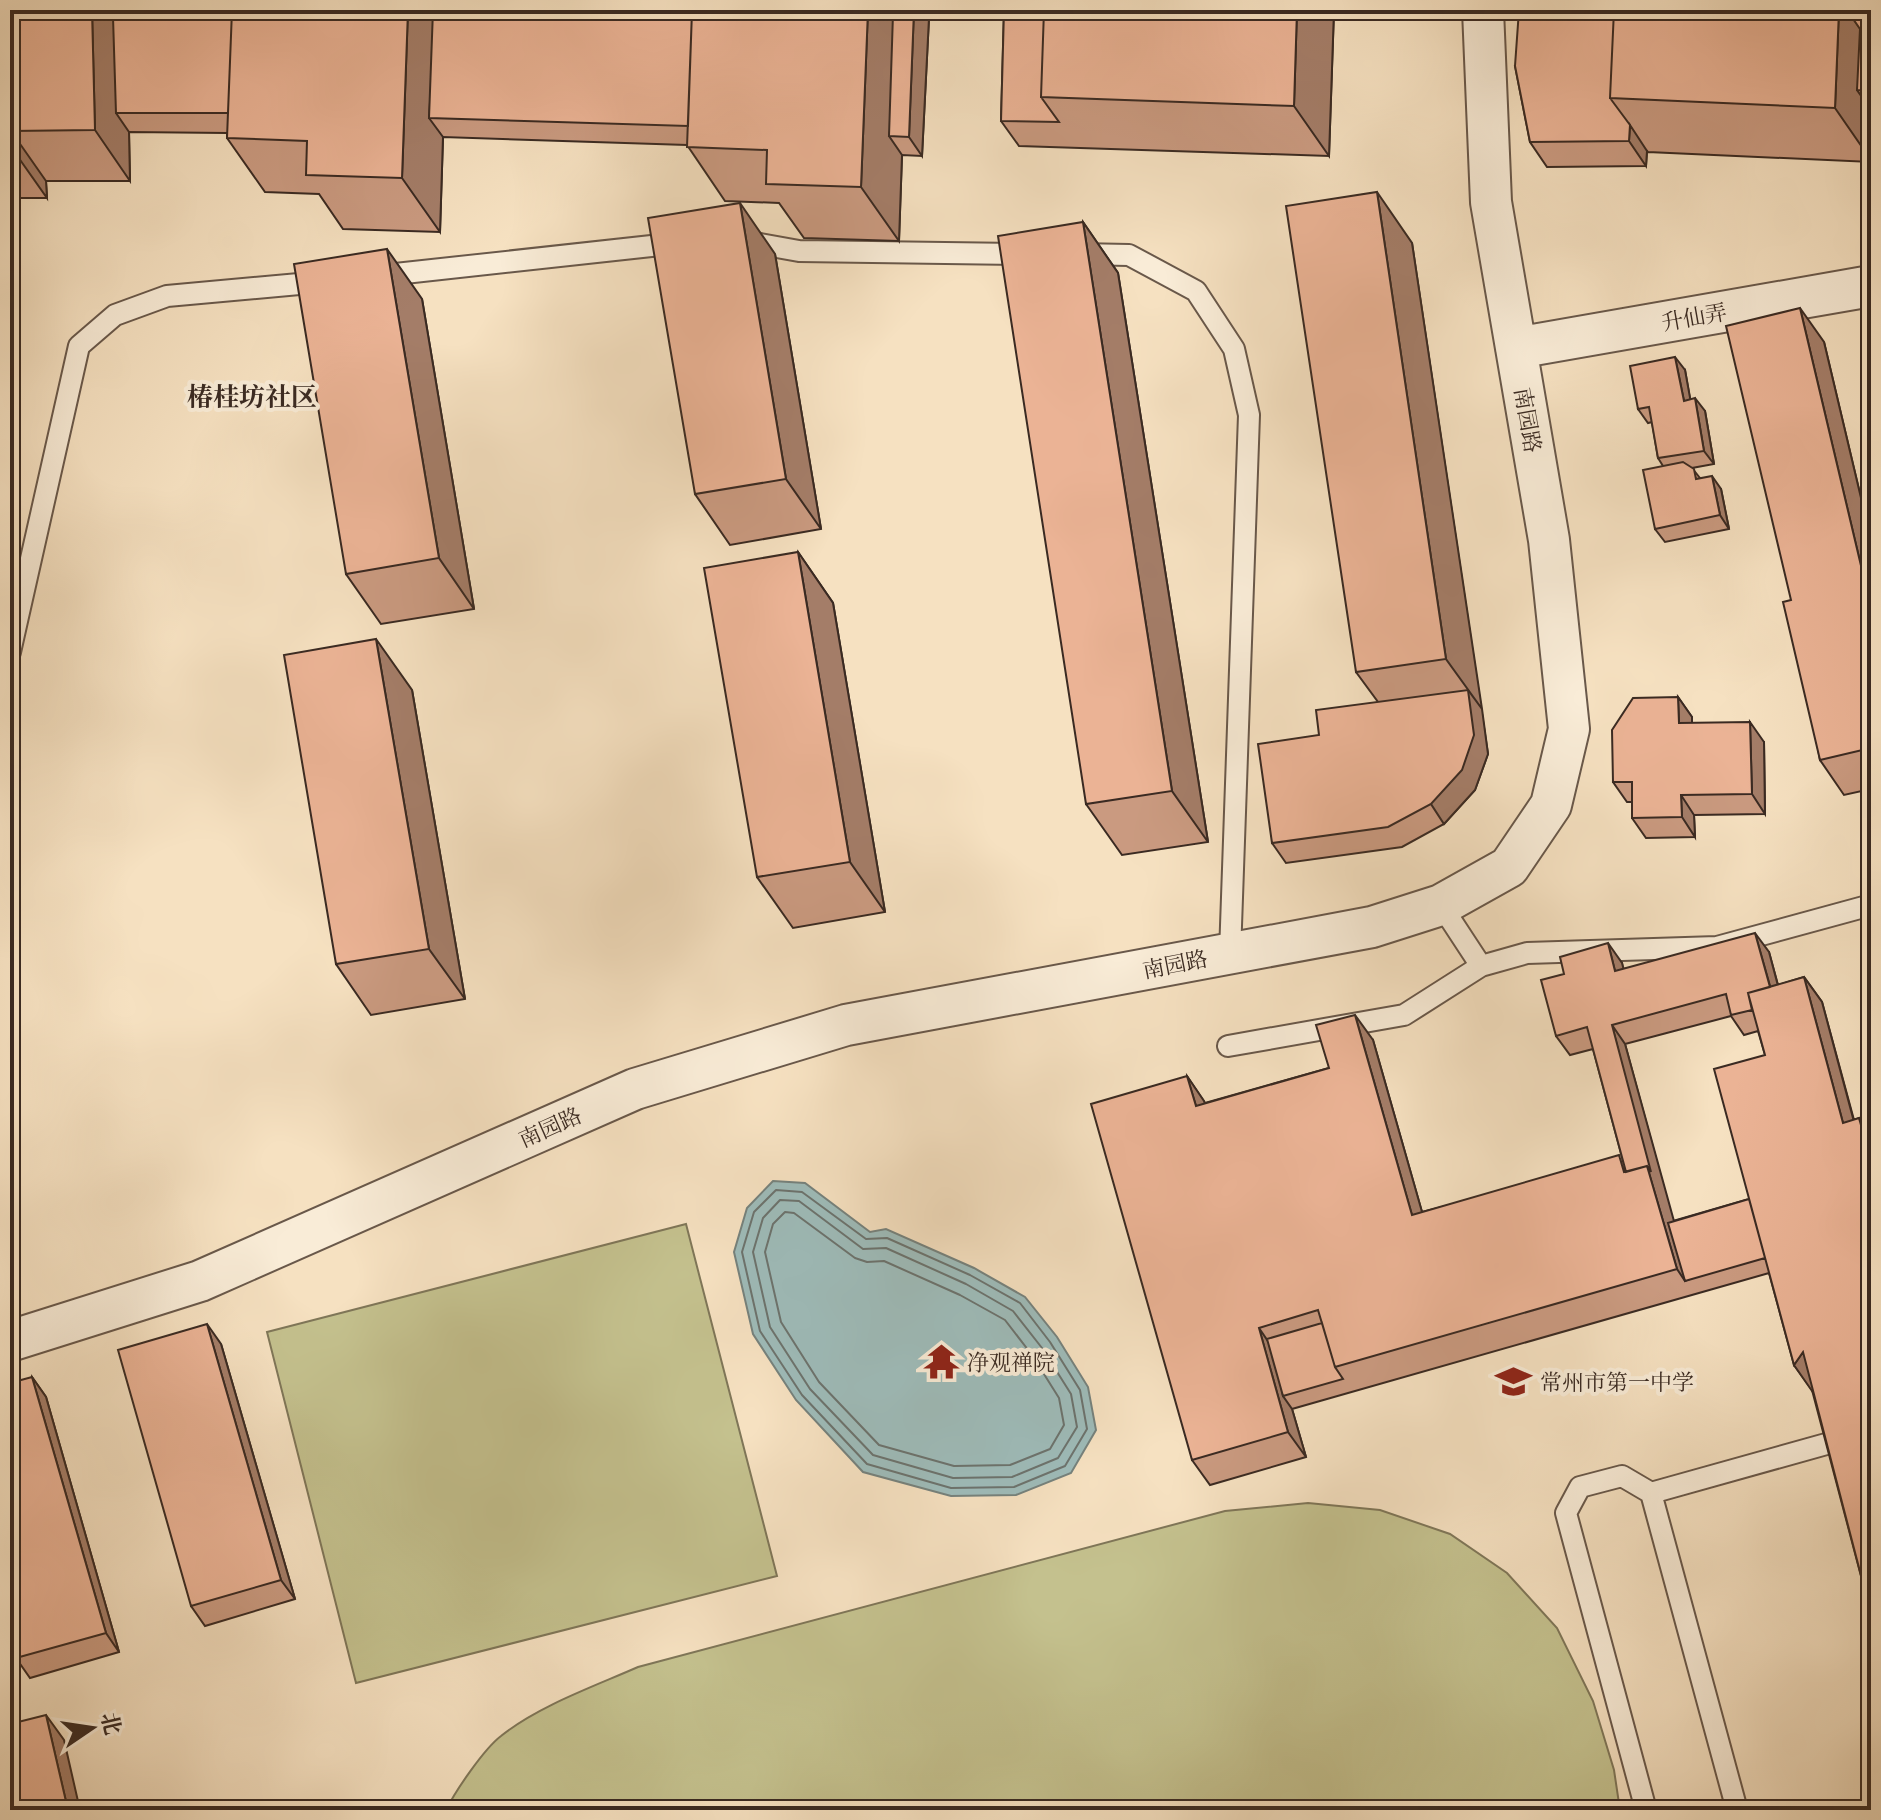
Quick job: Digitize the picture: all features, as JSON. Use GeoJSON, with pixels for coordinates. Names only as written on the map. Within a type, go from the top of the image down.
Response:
{"type":"FeatureCollection","features":[{"type":"Feature","properties":{"kind":"street","name":"南园路"},"geometry":{"type":"LineString","coordinates":[[10,1341],[210,1277],[635,1089],[846,1025],[1372,927],[1441,905],[1509,867],[1551,805],[1569,729],[1549,540],[1491,202],[1483,10]]}},
{"type":"Feature","properties":{"kind":"street","name":"升仙弄"},"geometry":{"type":"LineString","coordinates":[[1516,348],[1871,286]]}},
{"type":"Feature","properties":{"kind":"lane"},"geometry":{"type":"LineString","coordinates":[[727,238],[799,251],[1129,255],[1196,291],[1234,349],[1249,415],[1230,954]]}},
{"type":"Feature","properties":{"kind":"lane"},"geometry":{"type":"LineString","coordinates":[[10,652],[79,346],[115,315],[167,296],[696,242]]}},
{"type":"Feature","properties":{"kind":"lane"},"geometry":{"type":"LineString","coordinates":[[1441,905],[1481,966]]}},
{"type":"Feature","properties":{"kind":"lane"},"geometry":{"type":"LineString","coordinates":[[1228,1046],[1404,1015],[1481,966],[1527,953],[1717,947],[1871,905]]}},
{"type":"Feature","properties":{"kind":"lane"},"geometry":{"type":"LineString","coordinates":[[1651,1493],[1837,1441]]}},
{"type":"Feature","properties":{"kind":"lane"},"geometry":{"type":"LineString","coordinates":[[1646,1810],[1566,1513],[1580,1487],[1622,1476],[1651,1493],[1737,1810]]}},
{"type":"Feature","properties":{"kind":"shaded area"},"geometry":{"type":"Polygon","coordinates":[[[686,1224],[777,1576],[356,1683],[267,1332],[686,1224]]]}},
{"type":"Feature","properties":{"kind":"shaded area"},"geometry":{"type":"Polygon","coordinates":[[[1308,1503],[1380,1510],[1450,1534],[1507,1573],[1557,1628],[1593,1701],[1614,1770],[1620,1810],[446,1810],[471,1770],[501,1736],[549,1706],[638,1667],[1225,1511],[1308,1503]]]}},
{"type":"Feature","properties":{"kind":"water"},"geometry":{"type":"Polygon","coordinates":[[[773,1181],[805,1183],[870,1232],[886,1229],[974,1268],[1025,1297],[1057,1337],[1088,1387],[1096,1430],[1071,1473],[1016,1495],[951,1496],[863,1472],[796,1400],[753,1334],[734,1252],[747,1208],[773,1181]]]}},
{"type":"Feature","properties":{"kind":"building"},"geometry":{"type":"Polygon","coordinates":[[[10,10],[92,10],[95,130],[11,131],[10,147],[10,10]]]}},
{"type":"Feature","properties":{"kind":"building"},"geometry":{"type":"Polygon","coordinates":[[[108,10],[232,10],[228,113],[116,113],[113,17],[108,10]]]}},
{"type":"Feature","properties":{"kind":"building"},"geometry":{"type":"Polygon","coordinates":[[[232,10],[408,10],[402,178],[306,175],[307,141],[227,138],[232,10]]]}},
{"type":"Feature","properties":{"kind":"building"},"geometry":{"type":"Polygon","coordinates":[[[433,10],[768,10],[768,14],[692,11],[688,126],[429,118],[433,10]]]}},
{"type":"Feature","properties":{"kind":"building"},"geometry":{"type":"Polygon","coordinates":[[[768,10],[868,10],[861,187],[766,184],[767,150],[687,147],[692,11],[768,14],[768,10]]]}},
{"type":"Feature","properties":{"kind":"building"},"geometry":{"type":"Polygon","coordinates":[[[891,10],[914,10],[909,137],[889,136],[891,10]]]}},
{"type":"Feature","properties":{"kind":"building"},"geometry":{"type":"Polygon","coordinates":[[[1004,10],[1044,10],[1041,97],[1059,122],[1001,121],[1004,10]]]}},
{"type":"Feature","properties":{"kind":"building"},"geometry":{"type":"Polygon","coordinates":[[[1044,10],[1297,10],[1294,106],[1041,97],[1044,10]]]}},
{"type":"Feature","properties":{"kind":"building"},"geometry":{"type":"Polygon","coordinates":[[[1519,10],[1614,10],[1610,98],[1630,125],[1629,141],[1530,142],[1515,66],[1519,10]]]}},
{"type":"Feature","properties":{"kind":"building"},"geometry":{"type":"Polygon","coordinates":[[[1614,10],[1839,10],[1835,108],[1610,98],[1614,10]]]}},
{"type":"Feature","properties":{"kind":"building"},"geometry":{"type":"Polygon","coordinates":[[[1847,10],[1871,10],[1871,91],[1857,90],[1860,29],[1847,10]]]}},
{"type":"Feature","properties":{"kind":"building"},"geometry":{"type":"Polygon","coordinates":[[[1377,192],[1446,659],[1356,672],[1286,206],[1377,192]]]}},
{"type":"Feature","properties":{"kind":"building"},"geometry":{"type":"Polygon","coordinates":[[[740,203],[786,479],[695,494],[648,218],[740,203]]]}},
{"type":"Feature","properties":{"kind":"building"},"geometry":{"type":"Polygon","coordinates":[[[1083,222],[1172,791],[1086,804],[998,236],[1083,222]]]}},
{"type":"Feature","properties":{"kind":"building"},"geometry":{"type":"Polygon","coordinates":[[[387,249],[439,558],[346,574],[294,264],[387,249]]]}},
{"type":"Feature","properties":{"kind":"building"},"geometry":{"type":"Polygon","coordinates":[[[1800,308],[1871,608],[1871,748],[1820,760],[1783,602],[1791,600],[1726,326],[1800,308]]]}},
{"type":"Feature","properties":{"kind":"building"},"geometry":{"type":"Polygon","coordinates":[[[1675,357],[1684,401],[1695,398],[1704,451],[1658,458],[1649,407],[1638,409],[1630,366],[1675,357]]]}},
{"type":"Feature","properties":{"kind":"building"},"geometry":{"type":"Polygon","coordinates":[[[1683,462],[1694,469],[1696,479],[1712,476],[1720,515],[1655,529],[1643,470],[1683,462]]]}},
{"type":"Feature","properties":{"kind":"building"},"geometry":{"type":"Polygon","coordinates":[[[798,552],[850,862],[757,877],[704,568],[798,552]]]}},
{"type":"Feature","properties":{"kind":"building"},"geometry":{"type":"Polygon","coordinates":[[[376,639],[429,949],[336,964],[284,655],[376,639]]]}},
{"type":"Feature","properties":{"kind":"building"},"geometry":{"type":"Polygon","coordinates":[[[1468,690],[1474,735],[1462,770],[1431,804],[1388,827],[1272,843],[1258,744],[1319,735],[1316,710],[1468,690]]]}},
{"type":"Feature","properties":{"kind":"building"},"geometry":{"type":"Polygon","coordinates":[[[1678,697],[1679,723],[1750,722],[1752,794],[1681,795],[1682,817],[1632,818],[1632,782],[1613,782],[1612,730],[1633,698],[1678,697]]]}},
{"type":"Feature","properties":{"kind":"building"},"geometry":{"type":"Polygon","coordinates":[[[1755,933],[1770,987],[1748,993],[1752,1010],[1731,1015],[1726,994],[1612,1025],[1651,1172],[1647,1166],[1626,1172],[1587,1027],[1556,1036],[1541,980],[1564,974],[1560,957],[1608,943],[1615,971],[1755,933]]]}},
{"type":"Feature","properties":{"kind":"building"},"geometry":{"type":"Polygon","coordinates":[[[1804,977],[1843,1123],[1859,1118],[1871,1161],[1871,1334],[1868,1335],[1871,1347],[1871,1614],[1803,1352],[1794,1365],[1714,1069],[1765,1055],[1748,993],[1804,977]]]}},
{"type":"Feature","properties":{"kind":"building"},"geometry":{"type":"Polygon","coordinates":[[[1355,1015],[1412,1215],[1619,1155],[1624,1172],[1647,1166],[1677,1269],[1335,1367],[1318,1310],[1259,1328],[1288,1432],[1192,1460],[1091,1104],[1187,1076],[1196,1106],[1329,1068],[1316,1025],[1355,1015]]]}},
{"type":"Feature","properties":{"kind":"building"},"geometry":{"type":"Polygon","coordinates":[[[1749,1199],[1765,1258],[1685,1281],[1668,1223],[1749,1199]]]}},
{"type":"Feature","properties":{"kind":"building"},"geometry":{"type":"Polygon","coordinates":[[[1322,1323],[1335,1367],[1343,1379],[1283,1396],[1267,1339],[1322,1323]]]}},
{"type":"Feature","properties":{"kind":"building"},"geometry":{"type":"Polygon","coordinates":[[[207,1324],[281,1580],[191,1606],[118,1350],[207,1324]]]}},
{"type":"Feature","properties":{"kind":"building"},"geometry":{"type":"Polygon","coordinates":[[[32,1377],[106,1633],[16,1658],[10,1637],[10,1383],[32,1377]]]}},
{"type":"Feature","properties":{"kind":"building"},"geometry":{"type":"Polygon","coordinates":[[[46,1715],[68,1810],[10,1810],[10,1724],[46,1715]]]}},
{"type":"Feature","properties":{"kind":"place","name":"净观禅院"},"geometry":{"type":"Point","coordinates":[941,1362]}},
{"type":"Feature","properties":{"kind":"place","name":"常州市第一中学"},"geometry":{"type":"Point","coordinates":[1514,1382]}},
{"type":"Feature","properties":{"kind":"district","name":"椿桂坊社区"},"geometry":{"type":"Point","coordinates":[252,397]}}]}
